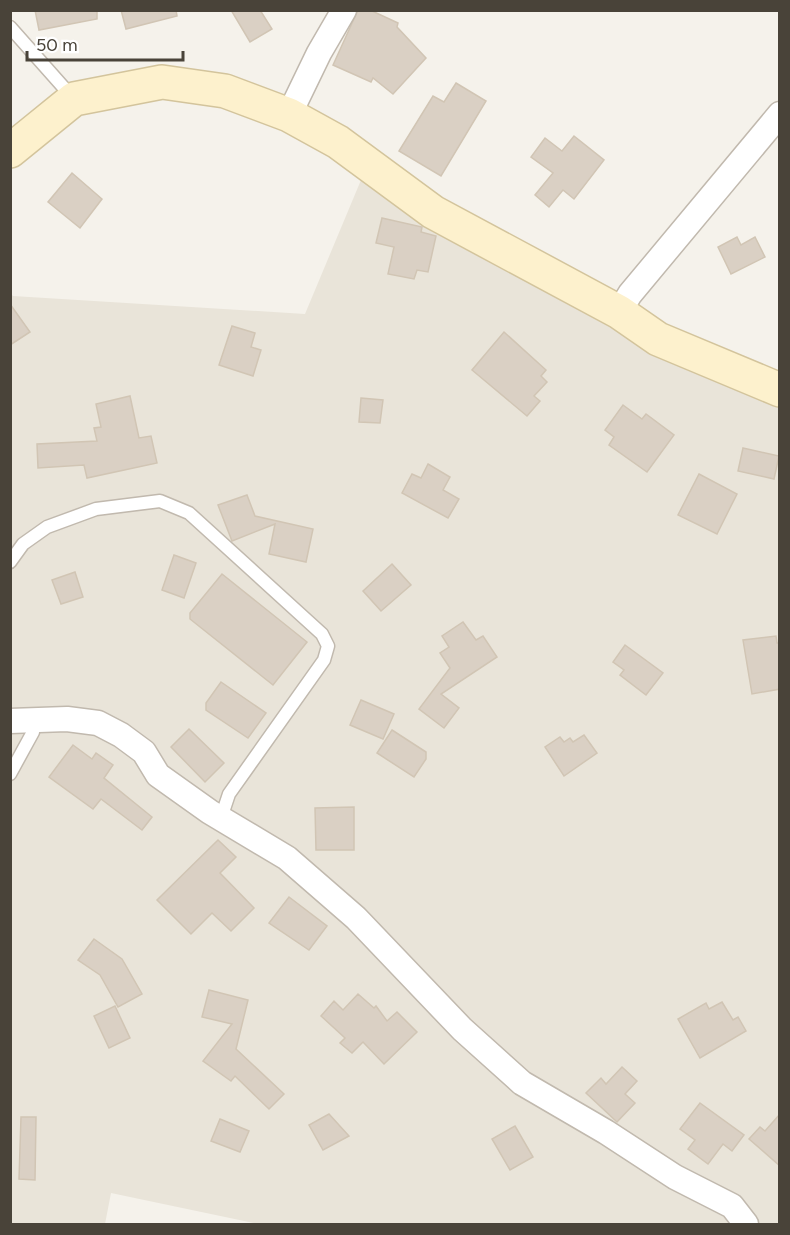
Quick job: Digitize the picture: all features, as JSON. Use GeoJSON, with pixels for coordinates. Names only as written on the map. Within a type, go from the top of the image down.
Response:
{"type":"FeatureCollection","features":[{"type":"Feature","properties":{"kind":"street"},"geometry":{"type":"LineString","coordinates":[[289,115],[319,53],[344,10]]}},
{"type":"Feature","properties":{"kind":"street"},"geometry":{"type":"LineString","coordinates":[[10,151],[74,99],[162,82],[225,92],[289,115],[338,142],[433,212],[619,312],[658,339],[780,390]]}},
{"type":"Feature","properties":{"kind":"street"},"geometry":{"type":"LineString","coordinates":[[619,312],[630,294],[780,114]]}},
{"type":"Feature","properties":{"kind":"street"},"geometry":{"type":"LineString","coordinates":[[22,720],[67,719],[98,723],[144,752],[158,775],[221,818],[287,858],[356,918],[462,1029],[522,1083],[606,1132],[675,1178],[732,1206],[746,1224]]}},
{"type":"Feature","properties":{"kind":"lane"},"geometry":{"type":"LineString","coordinates":[[10,27],[74,99]]}},
{"type":"Feature","properties":{"kind":"lane"},"geometry":{"type":"LineString","coordinates":[[10,562],[23,544],[47,526],[96,509],[160,501],[189,513],[322,634],[328,646],[324,660],[229,794],[221,818]]}},
{"type":"Feature","properties":{"kind":"lane"},"geometry":{"type":"LineString","coordinates":[[10,774],[33,732],[22,720]]}},
{"type":"Feature","properties":{"kind":"shaded area"},"geometry":{"type":"Polygon","coordinates":[[[361,180],[779,390],[779,1224],[258,1224],[111,1193],[105,1224],[11,1224],[10,293],[13,296],[305,314],[361,180]]]}},
{"type":"Feature","properties":{"kind":"building"},"geometry":{"type":"Polygon","coordinates":[[[35,10],[97,10],[97,19],[39,30],[35,10]]]}},
{"type":"Feature","properties":{"kind":"building"},"geometry":{"type":"Polygon","coordinates":[[[121,10],[176,10],[177,16],[126,29],[121,10]]]}},
{"type":"Feature","properties":{"kind":"building"},"geometry":{"type":"Polygon","coordinates":[[[231,10],[260,10],[272,29],[250,42],[231,10]]]}},
{"type":"Feature","properties":{"kind":"building"},"geometry":{"type":"Polygon","coordinates":[[[358,10],[370,10],[398,23],[397,27],[426,58],[393,94],[373,78],[371,82],[333,65],[358,10]]]}},
{"type":"Feature","properties":{"kind":"building"},"geometry":{"type":"Polygon","coordinates":[[[456,83],[486,101],[441,176],[399,151],[433,96],[444,102],[456,83]]]}},
{"type":"Feature","properties":{"kind":"building"},"geometry":{"type":"Polygon","coordinates":[[[574,136],[604,160],[574,199],[563,190],[549,207],[535,195],[553,173],[531,157],[545,138],[562,151],[574,136]]]}},
{"type":"Feature","properties":{"kind":"building"},"geometry":{"type":"Polygon","coordinates":[[[72,173],[102,199],[80,228],[48,202],[72,173]]]}},
{"type":"Feature","properties":{"kind":"building"},"geometry":{"type":"Polygon","coordinates":[[[382,218],[422,227],[421,232],[436,236],[428,272],[417,270],[414,279],[388,274],[394,247],[376,243],[382,218]]]}},
{"type":"Feature","properties":{"kind":"building"},"geometry":{"type":"Polygon","coordinates":[[[737,237],[741,245],[755,237],[765,257],[731,274],[718,247],[737,237]]]}},
{"type":"Feature","properties":{"kind":"building"},"geometry":{"type":"Polygon","coordinates":[[[10,304],[30,332],[10,345],[10,304]]]}},
{"type":"Feature","properties":{"kind":"building"},"geometry":{"type":"Polygon","coordinates":[[[232,326],[255,333],[251,347],[261,350],[253,376],[219,365],[232,326]]]}},
{"type":"Feature","properties":{"kind":"building"},"geometry":{"type":"Polygon","coordinates":[[[504,332],[546,370],[541,376],[547,382],[534,396],[540,401],[527,416],[472,370],[504,332]]]}},
{"type":"Feature","properties":{"kind":"building"},"geometry":{"type":"Polygon","coordinates":[[[130,396],[139,438],[151,436],[157,463],[87,478],[84,465],[38,468],[37,444],[97,441],[94,428],[101,427],[96,404],[130,396]]]}},
{"type":"Feature","properties":{"kind":"building"},"geometry":{"type":"Polygon","coordinates":[[[361,398],[383,400],[380,423],[359,422],[361,398]]]}},
{"type":"Feature","properties":{"kind":"building"},"geometry":{"type":"Polygon","coordinates":[[[623,405],[642,419],[646,414],[674,435],[647,472],[609,445],[614,437],[605,430],[623,405]]]}},
{"type":"Feature","properties":{"kind":"building"},"geometry":{"type":"Polygon","coordinates":[[[743,448],[779,456],[774,479],[738,471],[743,448]]]}},
{"type":"Feature","properties":{"kind":"building"},"geometry":{"type":"Polygon","coordinates":[[[428,464],[450,477],[443,490],[459,499],[448,518],[402,493],[412,474],[421,478],[428,464]]]}},
{"type":"Feature","properties":{"kind":"building"},"geometry":{"type":"Polygon","coordinates":[[[699,474],[737,494],[717,534],[678,515],[699,474]]]}},
{"type":"Feature","properties":{"kind":"building"},"geometry":{"type":"Polygon","coordinates":[[[247,495],[255,516],[313,529],[306,562],[269,554],[275,524],[232,541],[218,505],[247,495]]]}},
{"type":"Feature","properties":{"kind":"building"},"geometry":{"type":"Polygon","coordinates":[[[174,555],[196,563],[184,598],[162,590],[174,555]]]}},
{"type":"Feature","properties":{"kind":"building"},"geometry":{"type":"Polygon","coordinates":[[[392,564],[411,585],[381,611],[363,591],[392,564]]]}},
{"type":"Feature","properties":{"kind":"building"},"geometry":{"type":"Polygon","coordinates":[[[75,572],[83,597],[61,604],[52,580],[75,572]]]}},
{"type":"Feature","properties":{"kind":"building"},"geometry":{"type":"Polygon","coordinates":[[[222,574],[307,642],[273,685],[190,619],[190,613],[222,574]]]}},
{"type":"Feature","properties":{"kind":"building"},"geometry":{"type":"Polygon","coordinates":[[[463,622],[476,640],[483,636],[497,657],[441,694],[459,708],[444,728],[419,709],[450,668],[440,653],[449,647],[442,636],[463,622]]]}},
{"type":"Feature","properties":{"kind":"building"},"geometry":{"type":"Polygon","coordinates":[[[776,636],[777,643],[780,643],[780,689],[752,694],[743,640],[776,636]]]}},
{"type":"Feature","properties":{"kind":"building"},"geometry":{"type":"Polygon","coordinates":[[[625,645],[663,673],[646,695],[620,675],[624,670],[613,662],[625,645]]]}},
{"type":"Feature","properties":{"kind":"building"},"geometry":{"type":"Polygon","coordinates":[[[221,682],[266,713],[248,738],[206,710],[206,703],[221,682]]]}},
{"type":"Feature","properties":{"kind":"building"},"geometry":{"type":"Polygon","coordinates":[[[361,700],[394,714],[383,739],[350,725],[361,700]]]}},
{"type":"Feature","properties":{"kind":"building"},"geometry":{"type":"Polygon","coordinates":[[[189,729],[224,763],[205,782],[171,747],[189,729]]]}},
{"type":"Feature","properties":{"kind":"building"},"geometry":{"type":"Polygon","coordinates":[[[392,730],[426,752],[426,759],[414,777],[377,753],[392,730]]]}},
{"type":"Feature","properties":{"kind":"building"},"geometry":{"type":"Polygon","coordinates":[[[584,735],[597,753],[564,776],[545,747],[560,737],[564,742],[570,738],[573,742],[584,735]]]}},
{"type":"Feature","properties":{"kind":"building"},"geometry":{"type":"Polygon","coordinates":[[[73,745],[92,759],[96,753],[113,765],[104,778],[152,817],[142,830],[101,799],[93,809],[49,777],[73,745]]]}},
{"type":"Feature","properties":{"kind":"building"},"geometry":{"type":"Polygon","coordinates":[[[354,807],[354,850],[316,850],[315,808],[354,807]]]}},
{"type":"Feature","properties":{"kind":"building"},"geometry":{"type":"Polygon","coordinates":[[[218,840],[236,857],[220,873],[254,908],[231,931],[212,913],[191,934],[157,900],[218,840]]]}},
{"type":"Feature","properties":{"kind":"building"},"geometry":{"type":"Polygon","coordinates":[[[289,897],[327,926],[309,950],[269,923],[289,897]]]}},
{"type":"Feature","properties":{"kind":"building"},"geometry":{"type":"Polygon","coordinates":[[[94,939],[122,959],[142,994],[118,1007],[100,975],[78,960],[94,939]]]}},
{"type":"Feature","properties":{"kind":"building"},"geometry":{"type":"Polygon","coordinates":[[[209,990],[248,1000],[236,1049],[284,1094],[269,1109],[235,1076],[231,1081],[203,1061],[232,1024],[202,1017],[209,990]]]}},
{"type":"Feature","properties":{"kind":"building"},"geometry":{"type":"Polygon","coordinates":[[[358,994],[374,1008],[376,1006],[387,1021],[397,1012],[417,1032],[384,1064],[363,1042],[352,1053],[340,1043],[345,1038],[321,1016],[334,1001],[343,1010],[358,994]]]}},
{"type":"Feature","properties":{"kind":"building"},"geometry":{"type":"Polygon","coordinates":[[[722,1002],[733,1020],[738,1017],[746,1031],[700,1058],[678,1019],[706,1003],[709,1009],[722,1002]]]}},
{"type":"Feature","properties":{"kind":"building"},"geometry":{"type":"Polygon","coordinates":[[[115,1006],[130,1038],[109,1048],[94,1016],[115,1006]]]}},
{"type":"Feature","properties":{"kind":"building"},"geometry":{"type":"Polygon","coordinates":[[[622,1067],[637,1081],[625,1094],[635,1103],[617,1122],[586,1093],[601,1078],[606,1084],[622,1067]]]}},
{"type":"Feature","properties":{"kind":"building"},"geometry":{"type":"Polygon","coordinates":[[[700,1103],[744,1135],[732,1151],[723,1144],[708,1164],[688,1149],[695,1140],[680,1129],[700,1103]]]}},
{"type":"Feature","properties":{"kind":"building"},"geometry":{"type":"Polygon","coordinates":[[[329,1114],[349,1136],[323,1150],[309,1125],[329,1114]]]}},
{"type":"Feature","properties":{"kind":"building"},"geometry":{"type":"Polygon","coordinates":[[[780,1114],[780,1166],[749,1139],[760,1127],[765,1131],[780,1114]]]}},
{"type":"Feature","properties":{"kind":"building"},"geometry":{"type":"Polygon","coordinates":[[[21,1117],[36,1117],[35,1180],[19,1179],[21,1117]]]}},
{"type":"Feature","properties":{"kind":"building"},"geometry":{"type":"Polygon","coordinates":[[[220,1119],[249,1131],[240,1152],[211,1141],[220,1119]]]}},
{"type":"Feature","properties":{"kind":"building"},"geometry":{"type":"Polygon","coordinates":[[[515,1126],[533,1157],[510,1170],[492,1139],[515,1126]]]}}]}
